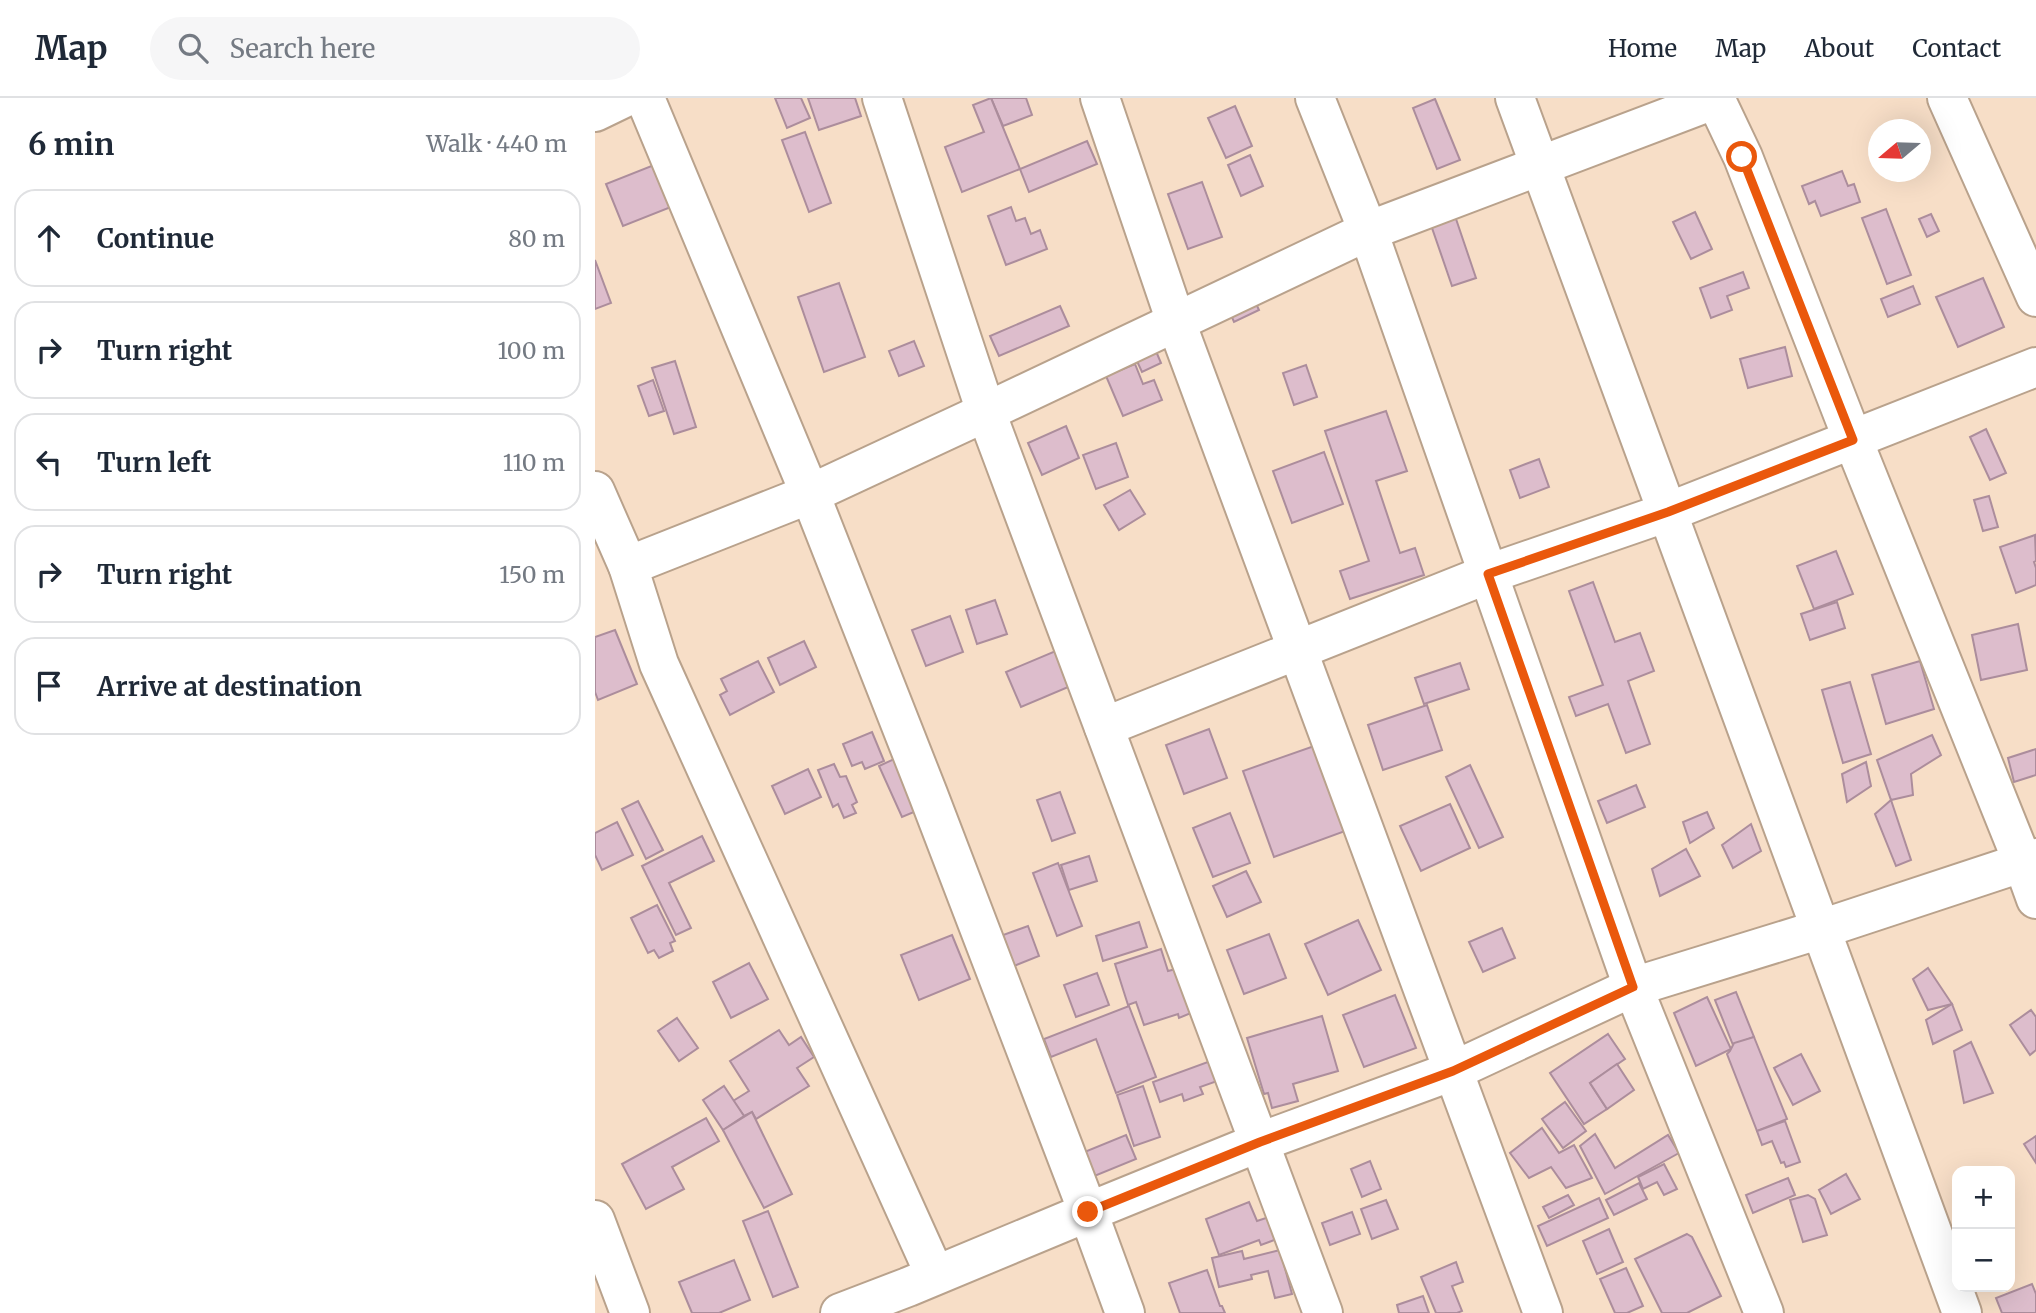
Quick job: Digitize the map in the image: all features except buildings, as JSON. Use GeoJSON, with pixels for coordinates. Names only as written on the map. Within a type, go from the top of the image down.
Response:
{"type":"FeatureCollection","features":[{"type":"Feature","properties":{"kind":"street"},"geometry":{"type":"LineString","coordinates":[[595,112],[624,98]]}},
{"type":"Feature","properties":{"kind":"street"},"geometry":{"type":"LineString","coordinates":[[645,98],[810,494],[928,794],[1125,1313]]}},
{"type":"Feature","properties":{"kind":"street"},"geometry":{"type":"LineString","coordinates":[[881,98],[986,412],[1323,1313]]}},
{"type":"Feature","properties":{"kind":"street"},"geometry":{"type":"LineString","coordinates":[[1100,98],[1176,322],[1543,1313]]}},
{"type":"Feature","properties":{"kind":"street"},"geometry":{"type":"LineString","coordinates":[[1315,98],[1368,231],[1633,987],[1764,1313]]}},
{"type":"Feature","properties":{"kind":"street"},"geometry":{"type":"LineString","coordinates":[[1515,98],[1962,1313]]}},
{"type":"Feature","properties":{"kind":"street"},"geometry":{"type":"LineString","coordinates":[[628,566],[810,494],[1368,231],[1716,98],[1742,157],[1853,440],[2030,860],[2036,900]]}},
{"type":"Feature","properties":{"kind":"street"},"geometry":{"type":"LineString","coordinates":[[1947,98],[2036,297]]}},
{"type":"Feature","properties":{"kind":"street"},"geometry":{"type":"LineString","coordinates":[[1104,727],[1488,574],[1668,512],[2036,367]]}},
{"type":"Feature","properties":{"kind":"street"},"geometry":{"type":"LineString","coordinates":[[595,491],[628,566],[659,664],[920,1292]]}},
{"type":"Feature","properties":{"kind":"street"},"geometry":{"type":"LineString","coordinates":[[840,1313],[920,1292],[1088,1212],[1260,1142],[1453,1071],[1633,987],[2030,860]]}},
{"type":"Feature","properties":{"kind":"street"},"geometry":{"type":"LineString","coordinates":[[595,1220],[630,1313]]}},
{"type":"Feature","properties":{"kind":"route"},"geometry":{"type":"LineString","coordinates":[[1088,1212],[1260,1142],[1453,1071],[1633,987],[1488,574],[1668,512],[1853,440],[1742,157]]}}]}
